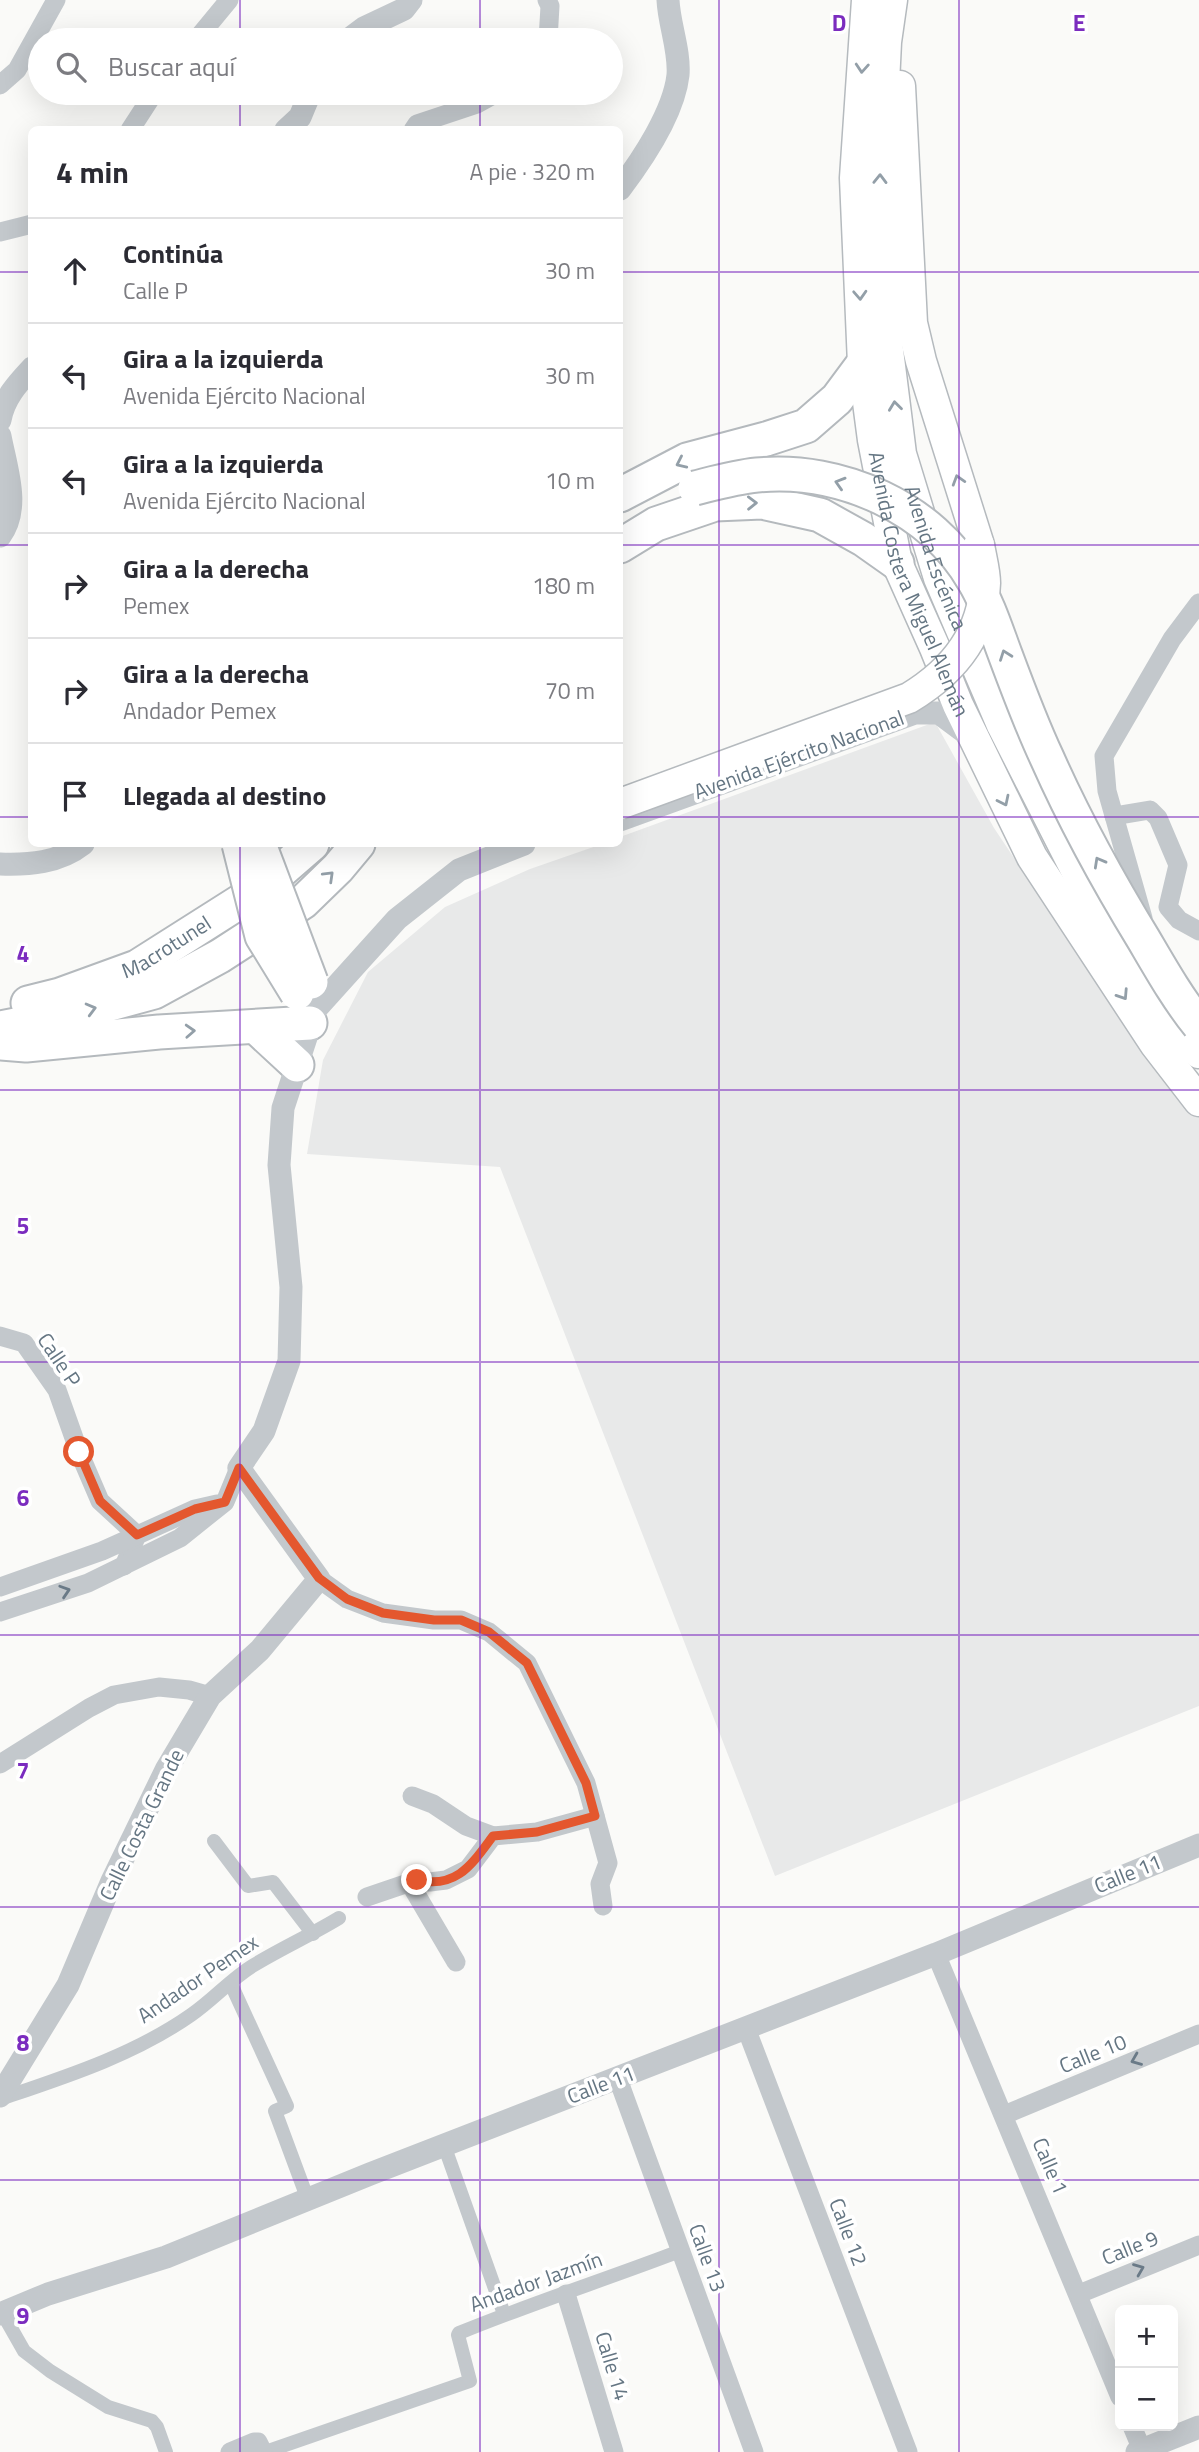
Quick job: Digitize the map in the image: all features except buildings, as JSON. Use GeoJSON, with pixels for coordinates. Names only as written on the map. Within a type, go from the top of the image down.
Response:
{"type":"FeatureCollection","features":[{"type":"Feature","properties":{"kind":"highway"},"geometry":{"type":"LineString","coordinates":[[623,493],[687,460],[806,426],[837,399],[863,364]]}},
{"type":"Feature","properties":{"kind":"highway"},"geometry":{"type":"LineString","coordinates":[[623,515],[695,488],[759,475],[798,475],[827,479],[863,490],[919,519],[936,533],[975,582],[1038,738],[1086,839],[1152,954],[1194,1038]]}},
{"type":"Feature","properties":{"kind":"highway"},"geometry":{"type":"LineString","coordinates":[[623,544],[656,524],[715,504],[762,502],[820,515],[897,562]]}},
{"type":"Feature","properties":{"kind":"highway"},"geometry":{"type":"LineString","coordinates":[[240,847],[262,936],[311,1002]]}},
{"type":"Feature","properties":{"kind":"highway"},"geometry":{"type":"LineString","coordinates":[[260,847],[311,1002]]}},
{"type":"Feature","properties":{"kind":"highway","name":"Macrotunel"},"geometry":{"type":"LineString","coordinates":[[0,1010],[60,995],[137,967],[260,889],[309,847]]}},
{"type":"Feature","properties":{"kind":"highway"},"geometry":{"type":"LineString","coordinates":[[0,1028],[77,1013],[154,992],[220,956],[303,902],[356,847]]}},
{"type":"Feature","properties":{"kind":"highway"},"geometry":{"type":"LineString","coordinates":[[0,1043],[26,1045],[159,1032],[256,1027],[311,1002]]}},
{"type":"Feature","properties":{"kind":"highway"},"geometry":{"type":"LineString","coordinates":[[256,1027],[297,1065]]}},
{"type":"Feature","properties":{"kind":"main road","name":"Avenida Costera Miguel Alemán"},"geometry":{"type":"LineString","coordinates":[[867,0],[855,178],[863,364],[873,440],[897,562],[974,740],[1032,857],[1155,1044],[1199,1101]]}},
{"type":"Feature","properties":{"kind":"main road","name":"Avenida Escénica"},"geometry":{"type":"LineString","coordinates":[[892,0],[886,42],[880,186],[886,334],[901,454],[939,578],[1002,725],[1086,888],[1133,971],[1194,1038]]}},
{"type":"Feature","properties":{"kind":"main road"},"geometry":{"type":"LineString","coordinates":[[623,803],[909,698],[935,683],[952,666],[978,623],[985,580],[979,545],[921,361],[912,323],[902,92],[886,42]]}},
{"type":"Feature","properties":{"kind":"street"},"geometry":{"type":"LineString","coordinates":[[42,26],[56,0]]}},
{"type":"Feature","properties":{"kind":"street"},"geometry":{"type":"LineString","coordinates":[[42,26],[69,0]]}},
{"type":"Feature","properties":{"kind":"street"},"geometry":{"type":"LineString","coordinates":[[206,28],[229,0]]}},
{"type":"Feature","properties":{"kind":"street"},"geometry":{"type":"LineString","coordinates":[[364,28],[404,9],[411,0]]}},
{"type":"Feature","properties":{"kind":"street"},"geometry":{"type":"LineString","coordinates":[[547,0],[550,6],[549,28]]}},
{"type":"Feature","properties":{"kind":"street"},"geometry":{"type":"LineString","coordinates":[[623,185],[670,107],[678,74],[668,0]]}},
{"type":"Feature","properties":{"kind":"street"},"geometry":{"type":"LineString","coordinates":[[0,85],[17,71],[28,51]]}},
{"type":"Feature","properties":{"kind":"street"},"geometry":{"type":"LineString","coordinates":[[133,126],[146,105]]}},
{"type":"Feature","properties":{"kind":"street"},"geometry":{"type":"LineString","coordinates":[[290,126],[300,117],[305,105]]}},
{"type":"Feature","properties":{"kind":"street"},"geometry":{"type":"LineString","coordinates":[[416,126],[474,105]]}},
{"type":"Feature","properties":{"kind":"street"},"geometry":{"type":"LineString","coordinates":[[0,232],[28,225]]}},
{"type":"Feature","properties":{"kind":"street"},"geometry":{"type":"LineString","coordinates":[[0,420],[2,407],[15,386],[28,372]]}},
{"type":"Feature","properties":{"kind":"street"},"geometry":{"type":"LineString","coordinates":[[0,436],[11,505],[8,526],[0,536]]}},
{"type":"Feature","properties":{"kind":"street"},"geometry":{"type":"LineString","coordinates":[[1194,1038],[1184,1009],[1155,954],[1107,791],[1104,756],[1172,639],[1199,603]]}},
{"type":"Feature","properties":{"kind":"street","name":"Avenida Ejército Nacional"},"geometry":{"type":"LineString","coordinates":[[623,788],[858,709],[915,682],[935,648]]}},
{"type":"Feature","properties":{"kind":"street","name":"Avenida Ejército Nacional"},"geometry":{"type":"LineString","coordinates":[[623,819],[915,713],[939,713],[974,740]]}},
{"type":"Feature","properties":{"kind":"street"},"geometry":{"type":"LineString","coordinates":[[1114,816],[1150,810],[1158,818],[1178,864],[1168,907],[1179,920],[1199,931]]}},
{"type":"Feature","properties":{"kind":"street"},"geometry":{"type":"LineString","coordinates":[[0,864],[32,865],[78,847]]}},
{"type":"Feature","properties":{"kind":"street"},"geometry":{"type":"LineString","coordinates":[[0,1612],[88,1583],[124,1566],[180,1538],[225,1502],[239,1468],[264,1431],[289,1361],[291,1287],[279,1165],[284,1108],[311,1002],[397,919],[459,870],[516,847]]}},
{"type":"Feature","properties":{"kind":"street","name":"Calle P"},"geometry":{"type":"LineString","coordinates":[[0,1336],[24,1343],[57,1390],[100,1501],[137,1535]]}},
{"type":"Feature","properties":{"kind":"street"},"geometry":{"type":"LineString","coordinates":[[239,1468],[319,1578],[347,1599],[383,1613],[434,1620],[461,1620],[489,1632],[527,1663],[552,1709],[586,1783],[608,1863],[600,1884],[603,1906]]}},
{"type":"Feature","properties":{"kind":"street"},"geometry":{"type":"LineString","coordinates":[[0,1587],[102,1551],[195,1509],[225,1502]]}},
{"type":"Feature","properties":{"kind":"street"},"geometry":{"type":"LineString","coordinates":[[124,1566],[137,1535]]}},
{"type":"Feature","properties":{"kind":"street","name":"Calle Costa Grande"},"geometry":{"type":"LineString","coordinates":[[0,2098],[68,1985],[112,1881],[166,1770],[210,1696],[260,1650],[319,1578]]}},
{"type":"Feature","properties":{"kind":"street"},"geometry":{"type":"LineString","coordinates":[[0,1764],[114,1695],[159,1687],[210,1696]]}},
{"type":"Feature","properties":{"kind":"street"},"geometry":{"type":"LineString","coordinates":[[412,1796],[433,1804],[466,1826],[493,1836],[537,1832],[595,1816]]}},
{"type":"Feature","properties":{"kind":"street"},"geometry":{"type":"LineString","coordinates":[[368,1897],[417,1880],[446,1880],[468,1869],[493,1836]]}},
{"type":"Feature","properties":{"kind":"street"},"geometry":{"type":"LineString","coordinates":[[215,1841],[248,1886],[273,1882],[313,1934]]}},
{"type":"Feature","properties":{"kind":"street","name":"Calle 11"},"geometry":{"type":"LineString","coordinates":[[1,2314],[48,2294],[166,2258],[444,2145],[936,1954],[1199,1844]]}},
{"type":"Feature","properties":{"kind":"street"},"geometry":{"type":"LineString","coordinates":[[409,1882],[456,1962]]}},
{"type":"Feature","properties":{"kind":"street","name":"Andador Pemex"},"geometry":{"type":"LineString","coordinates":[[0,2098],[59,2079],[138,2046],[190,2016],[252,1966],[339,1918]]}},
{"type":"Feature","properties":{"kind":"street","name":"Calle 1"},"geometry":{"type":"LineString","coordinates":[[936,1954],[1115,2384]]}},
{"type":"Feature","properties":{"kind":"street"},"geometry":{"type":"LineString","coordinates":[[231,1984],[287,2106],[275,2111],[309,2200]]}},
{"type":"Feature","properties":{"kind":"street","name":"Calle 12"},"geometry":{"type":"LineString","coordinates":[[746,2028],[908,2452]]}},
{"type":"Feature","properties":{"kind":"street","name":"Calle 10"},"geometry":{"type":"LineString","coordinates":[[1003,2115],[1199,2035]]}},
{"type":"Feature","properties":{"kind":"street","name":"Calle 13"},"geometry":{"type":"LineString","coordinates":[[618,2079],[754,2452]]}},
{"type":"Feature","properties":{"kind":"street"},"geometry":{"type":"LineString","coordinates":[[444,2145],[504,2314]]}},
{"type":"Feature","properties":{"kind":"street","name":"Calle 9"},"geometry":{"type":"LineString","coordinates":[[1079,2294],[1199,2245]]}},
{"type":"Feature","properties":{"kind":"street","name":"Andador Jazmín"},"geometry":{"type":"LineString","coordinates":[[264,2452],[470,2381],[458,2335],[504,2314],[680,2251]]}},
{"type":"Feature","properties":{"kind":"street","name":"Calle 14"},"geometry":{"type":"LineString","coordinates":[[566,2294],[614,2452]]}},
{"type":"Feature","properties":{"kind":"street"},"geometry":{"type":"LineString","coordinates":[[1,2314],[24,2351],[50,2371],[108,2407],[152,2421],[166,2452]]}},
{"type":"Feature","properties":{"kind":"street"},"geometry":{"type":"LineString","coordinates":[[1133,2431],[1139,2451],[1199,2427]]}},
{"type":"Feature","properties":{"kind":"street"},"geometry":{"type":"LineString","coordinates":[[230,2452],[254,2442],[258,2442],[264,2452]]}},
{"type":"Feature","properties":{"kind":"shaded area"},"geometry":{"type":"Polygon","coordinates":[[[935,722],[994,828],[1074,948],[1199,1106],[1199,1706],[775,1876],[500,1167],[307,1154],[323,1060],[368,972],[445,907],[530,869],[593,847],[623,847],[623,836],[935,722]]]}},
{"type":"Feature","properties":{"kind":"route"},"geometry":{"type":"LineString","coordinates":[[79,1452],[100,1501],[137,1535],[195,1509],[225,1502],[239,1468],[319,1578],[347,1599],[383,1613],[434,1620],[461,1620],[489,1632],[527,1663],[552,1709],[586,1783],[595,1816],[537,1832],[493,1836],[468,1869],[446,1880],[417,1880]]}}]}
